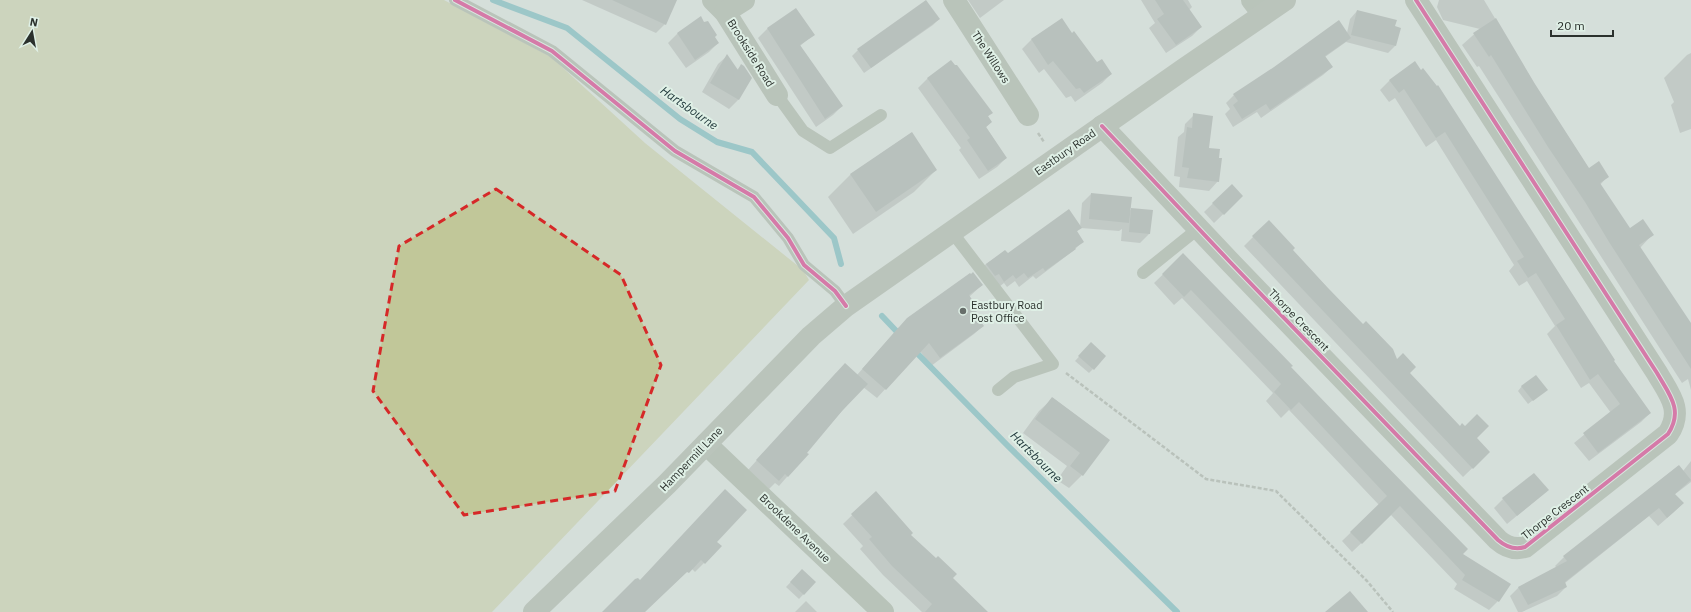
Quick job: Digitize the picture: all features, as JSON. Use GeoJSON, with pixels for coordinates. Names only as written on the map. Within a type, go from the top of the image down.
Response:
{"type":"FeatureCollection","features":[{"type":"Feature","properties":{"kind":"main road","name":"Eastbury Road"},"geometry":{"type":"LineString","coordinates":[[846,306],[1102,126],[1258,7],[1285,0]]}},
{"type":"Feature","properties":{"kind":"main road","name":"Hampermill Lane"},"geometry":{"type":"LineString","coordinates":[[534,612],[667,484],[811,336],[846,306]]}},
{"type":"Feature","properties":{"kind":"main road","name":"Brookdene Avenue"},"geometry":{"type":"LineString","coordinates":[[706,444],[883,612]]}},
{"type":"Feature","properties":{"kind":"street","name":"Brookside Road"},"geometry":{"type":"LineString","coordinates":[[744,0],[719,6],[777,95]]}},
{"type":"Feature","properties":{"kind":"street","name":"The Willows"},"geometry":{"type":"LineString","coordinates":[[954,0],[1028,115]]}},
{"type":"Feature","properties":{"kind":"street","name":"Thorpe Crescent"},"geometry":{"type":"LineString","coordinates":[[1102,126],[1503,544],[1515,548],[1525,547],[1668,434],[1676,414],[1672,397],[1416,0]]}},
{"type":"Feature","properties":{"kind":"lane"},"geometry":{"type":"LineString","coordinates":[[455,0],[552,51],[675,151],[754,197],[788,238],[804,265],[835,291],[846,306]]}},
{"type":"Feature","properties":{"kind":"lane"},"geometry":{"type":"LineString","coordinates":[[777,95],[803,131],[830,148],[881,114]]}},
{"type":"Feature","properties":{"kind":"lane"},"geometry":{"type":"LineString","coordinates":[[1143,273],[1199,228]]}},
{"type":"Feature","properties":{"kind":"lane"},"geometry":{"type":"LineString","coordinates":[[952,232],[1053,364],[1014,377],[998,390]]}},
{"type":"Feature","properties":{"kind":"path"},"geometry":{"type":"LineString","coordinates":[[1053,364],[1206,479],[1276,491],[1368,581],[1392,612]]}},
{"type":"Feature","properties":{"kind":"highlighted area"},"geometry":{"type":"Polygon","coordinates":[[[496,189],[621,275],[661,365],[615,491],[464,515],[373,391],[399,246],[496,189]]]}},
{"type":"Feature","properties":{"kind":"green space"},"geometry":{"type":"Polygon","coordinates":[[[0,0],[444,0],[551,57],[645,143],[803,270],[809,280],[492,612],[0,612],[0,0]]]}},
{"type":"Feature","properties":{"kind":"building"},"geometry":{"type":"Polygon","coordinates":[[[612,0],[677,0],[666,25],[612,0]]]}},
{"type":"Feature","properties":{"kind":"building"},"geometry":{"type":"Polygon","coordinates":[[[926,0],[940,19],[871,68],[857,49],[926,0]]]}},
{"type":"Feature","properties":{"kind":"building"},"geometry":{"type":"Polygon","coordinates":[[[1155,0],[1183,0],[1202,27],[1176,45],[1157,19],[1164,14],[1155,0]]]}},
{"type":"Feature","properties":{"kind":"building"},"geometry":{"type":"Polygon","coordinates":[[[796,8],[815,35],[800,45],[843,106],[825,119],[767,28],[796,8]]]}},
{"type":"Feature","properties":{"kind":"building"},"geometry":{"type":"Polygon","coordinates":[[[1357,10],[1397,20],[1395,26],[1401,28],[1396,46],[1351,35],[1357,10]]]}},
{"type":"Feature","properties":{"kind":"building"},"geometry":{"type":"Polygon","coordinates":[[[701,16],[704,22],[708,21],[717,35],[715,37],[719,43],[695,60],[677,33],[701,16]]]}},
{"type":"Feature","properties":{"kind":"building"},"geometry":{"type":"Polygon","coordinates":[[[1062,18],[1072,33],[1074,31],[1097,62],[1102,59],[1112,74],[1084,93],[1080,88],[1076,89],[1053,61],[1048,65],[1031,39],[1062,18]]]}},
{"type":"Feature","properties":{"kind":"building"},"geometry":{"type":"Polygon","coordinates":[[[1496,18],[1535,84],[1589,168],[1599,161],[1609,177],[1600,183],[1630,228],[1643,219],[1654,235],[1639,245],[1691,323],[1691,369],[1585,202],[1548,147],[1491,55],[1489,57],[1473,33],[1496,18]]]}},
{"type":"Feature","properties":{"kind":"building"},"geometry":{"type":"Polygon","coordinates":[[[1339,20],[1351,38],[1325,56],[1333,67],[1270,110],[1266,104],[1242,119],[1233,105],[1238,101],[1233,94],[1274,67],[1339,20]]]}},
{"type":"Feature","properties":{"kind":"building"},"geometry":{"type":"Polygon","coordinates":[[[727,54],[738,70],[741,64],[752,78],[739,100],[710,83],[727,54]]]}},
{"type":"Feature","properties":{"kind":"building"},"geometry":{"type":"Polygon","coordinates":[[[951,60],[955,65],[957,65],[993,113],[988,116],[992,122],[986,127],[1007,158],[988,171],[967,140],[970,138],[927,78],[951,60]]]}},
{"type":"Feature","properties":{"kind":"building"},"geometry":{"type":"Polygon","coordinates":[[[1415,61],[1421,70],[1423,68],[1437,86],[1438,85],[1615,360],[1614,361],[1651,413],[1598,453],[1583,433],[1620,404],[1598,374],[1590,380],[1556,325],[1565,319],[1536,273],[1528,278],[1517,261],[1524,257],[1445,132],[1436,138],[1404,89],[1399,93],[1389,80],[1415,61]]]}},
{"type":"Feature","properties":{"kind":"building"},"geometry":{"type":"Polygon","coordinates":[[[1193,113],[1213,116],[1209,148],[1220,149],[1219,158],[1222,158],[1219,182],[1187,178],[1189,168],[1182,167],[1187,127],[1192,128],[1193,113]]]}},
{"type":"Feature","properties":{"kind":"building"},"geometry":{"type":"Polygon","coordinates":[[[912,132],[937,170],[876,212],[850,174],[912,132]]]}},
{"type":"Feature","properties":{"kind":"building"},"geometry":{"type":"Polygon","coordinates":[[[1232,184],[1243,196],[1224,215],[1212,203],[1232,184]]]}},
{"type":"Feature","properties":{"kind":"building"},"geometry":{"type":"Polygon","coordinates":[[[1091,193],[1132,197],[1129,223],[1089,219],[1091,193]]]}},
{"type":"Feature","properties":{"kind":"building"},"geometry":{"type":"Polygon","coordinates":[[[1131,208],[1153,210],[1150,234],[1129,232],[1131,208]]]}},
{"type":"Feature","properties":{"kind":"building"},"geometry":{"type":"Polygon","coordinates":[[[1069,209],[1082,228],[1077,231],[1084,242],[1045,271],[1043,268],[1028,278],[1024,273],[1016,279],[1013,275],[1004,282],[999,274],[995,276],[986,264],[1005,250],[1008,253],[1069,209]]]}},
{"type":"Feature","properties":{"kind":"building"},"geometry":{"type":"Polygon","coordinates":[[[1269,220],[1295,248],[1293,250],[1327,287],[1363,324],[1366,321],[1393,349],[1397,359],[1403,353],[1416,367],[1410,373],[1460,426],[1462,423],[1465,426],[1477,414],[1489,426],[1477,438],[1490,452],[1473,469],[1252,236],[1269,220]]]}},
{"type":"Feature","properties":{"kind":"building"},"geometry":{"type":"Polygon","coordinates":[[[1183,253],[1293,366],[1291,367],[1367,446],[1468,549],[1463,554],[1511,584],[1499,602],[1462,580],[1465,575],[1400,506],[1362,544],[1350,532],[1387,496],[1299,402],[1291,410],[1274,392],[1281,384],[1191,290],[1184,297],[1162,274],[1183,253]]]}},
{"type":"Feature","properties":{"kind":"building"},"geometry":{"type":"Polygon","coordinates":[[[973,272],[983,285],[969,295],[979,310],[974,313],[984,326],[940,358],[929,343],[886,390],[862,369],[907,318],[973,272]]]}},
{"type":"Feature","properties":{"kind":"building"},"geometry":{"type":"Polygon","coordinates":[[[1091,342],[1106,356],[1094,370],[1078,356],[1091,342]]]}},
{"type":"Feature","properties":{"kind":"building"},"geometry":{"type":"Polygon","coordinates":[[[845,363],[868,384],[842,411],[807,453],[809,454],[788,477],[785,474],[779,481],[756,460],[845,363]]]}},
{"type":"Feature","properties":{"kind":"building"},"geometry":{"type":"Polygon","coordinates":[[[1536,375],[1548,390],[1533,401],[1521,386],[1536,375]]]}},
{"type":"Feature","properties":{"kind":"building"},"geometry":{"type":"Polygon","coordinates":[[[1052,397],[1110,440],[1083,476],[1070,466],[1080,453],[1035,419],[1052,397]]]}},
{"type":"Feature","properties":{"kind":"building"},"geometry":{"type":"Polygon","coordinates":[[[1679,465],[1691,480],[1675,494],[1684,503],[1667,518],[1659,508],[1565,582],[1567,587],[1528,605],[1518,587],[1567,561],[1563,556],[1679,465]]]}},
{"type":"Feature","properties":{"kind":"building"},"geometry":{"type":"Polygon","coordinates":[[[1534,473],[1549,490],[1517,516],[1502,498],[1534,473]]]}},
{"type":"Feature","properties":{"kind":"building"},"geometry":{"type":"Polygon","coordinates":[[[725,489],[747,510],[717,542],[722,546],[705,564],[701,560],[689,573],[687,572],[645,612],[602,612],[635,579],[638,578],[640,580],[725,489]]]}},
{"type":"Feature","properties":{"kind":"building"},"geometry":{"type":"Polygon","coordinates":[[[876,491],[913,533],[911,535],[936,558],[938,556],[957,574],[953,578],[988,612],[925,612],[932,604],[892,566],[869,539],[872,537],[851,514],[876,491]]]}},
{"type":"Feature","properties":{"kind":"building"},"geometry":{"type":"Polygon","coordinates":[[[802,569],[816,582],[804,595],[790,582],[802,569]]]}},
{"type":"Feature","properties":{"kind":"building"},"geometry":{"type":"Polygon","coordinates":[[[1350,591],[1368,612],[1325,612],[1350,591]]]}},
{"type":"Feature","properties":{"kind":"waterway","name":"Hartsbourne"},"geometry":{"type":"LineString","coordinates":[[493,0],[567,28],[680,119],[717,142],[752,152],[834,238],[841,264]]}},
{"type":"Feature","properties":{"kind":"waterway","name":"Hartsbourne"},"geometry":{"type":"LineString","coordinates":[[882,316],[901,336]]}},
{"type":"Feature","properties":{"kind":"waterway","name":"Hartsbourne"},"geometry":{"type":"LineString","coordinates":[[913,349],[1008,446],[1177,612]]}},
{"type":"Feature","properties":{"kind":"cycle path"},"geometry":{"type":"LineString","coordinates":[[455,0],[552,51],[675,151],[754,197],[788,238],[804,265],[835,291],[846,306]]}},
{"type":"Feature","properties":{"kind":"cycle path"},"geometry":{"type":"LineString","coordinates":[[1102,126],[1231,263],[1498,540],[1511,547],[1525,547],[1668,434],[1673,425],[1675,410],[1670,395],[1657,373],[1416,0]]}},
{"type":"Feature","properties":{"kind":"place","name":"Eastbury Road Post Office"},"geometry":{"type":"Point","coordinates":[963,311]}}]}
